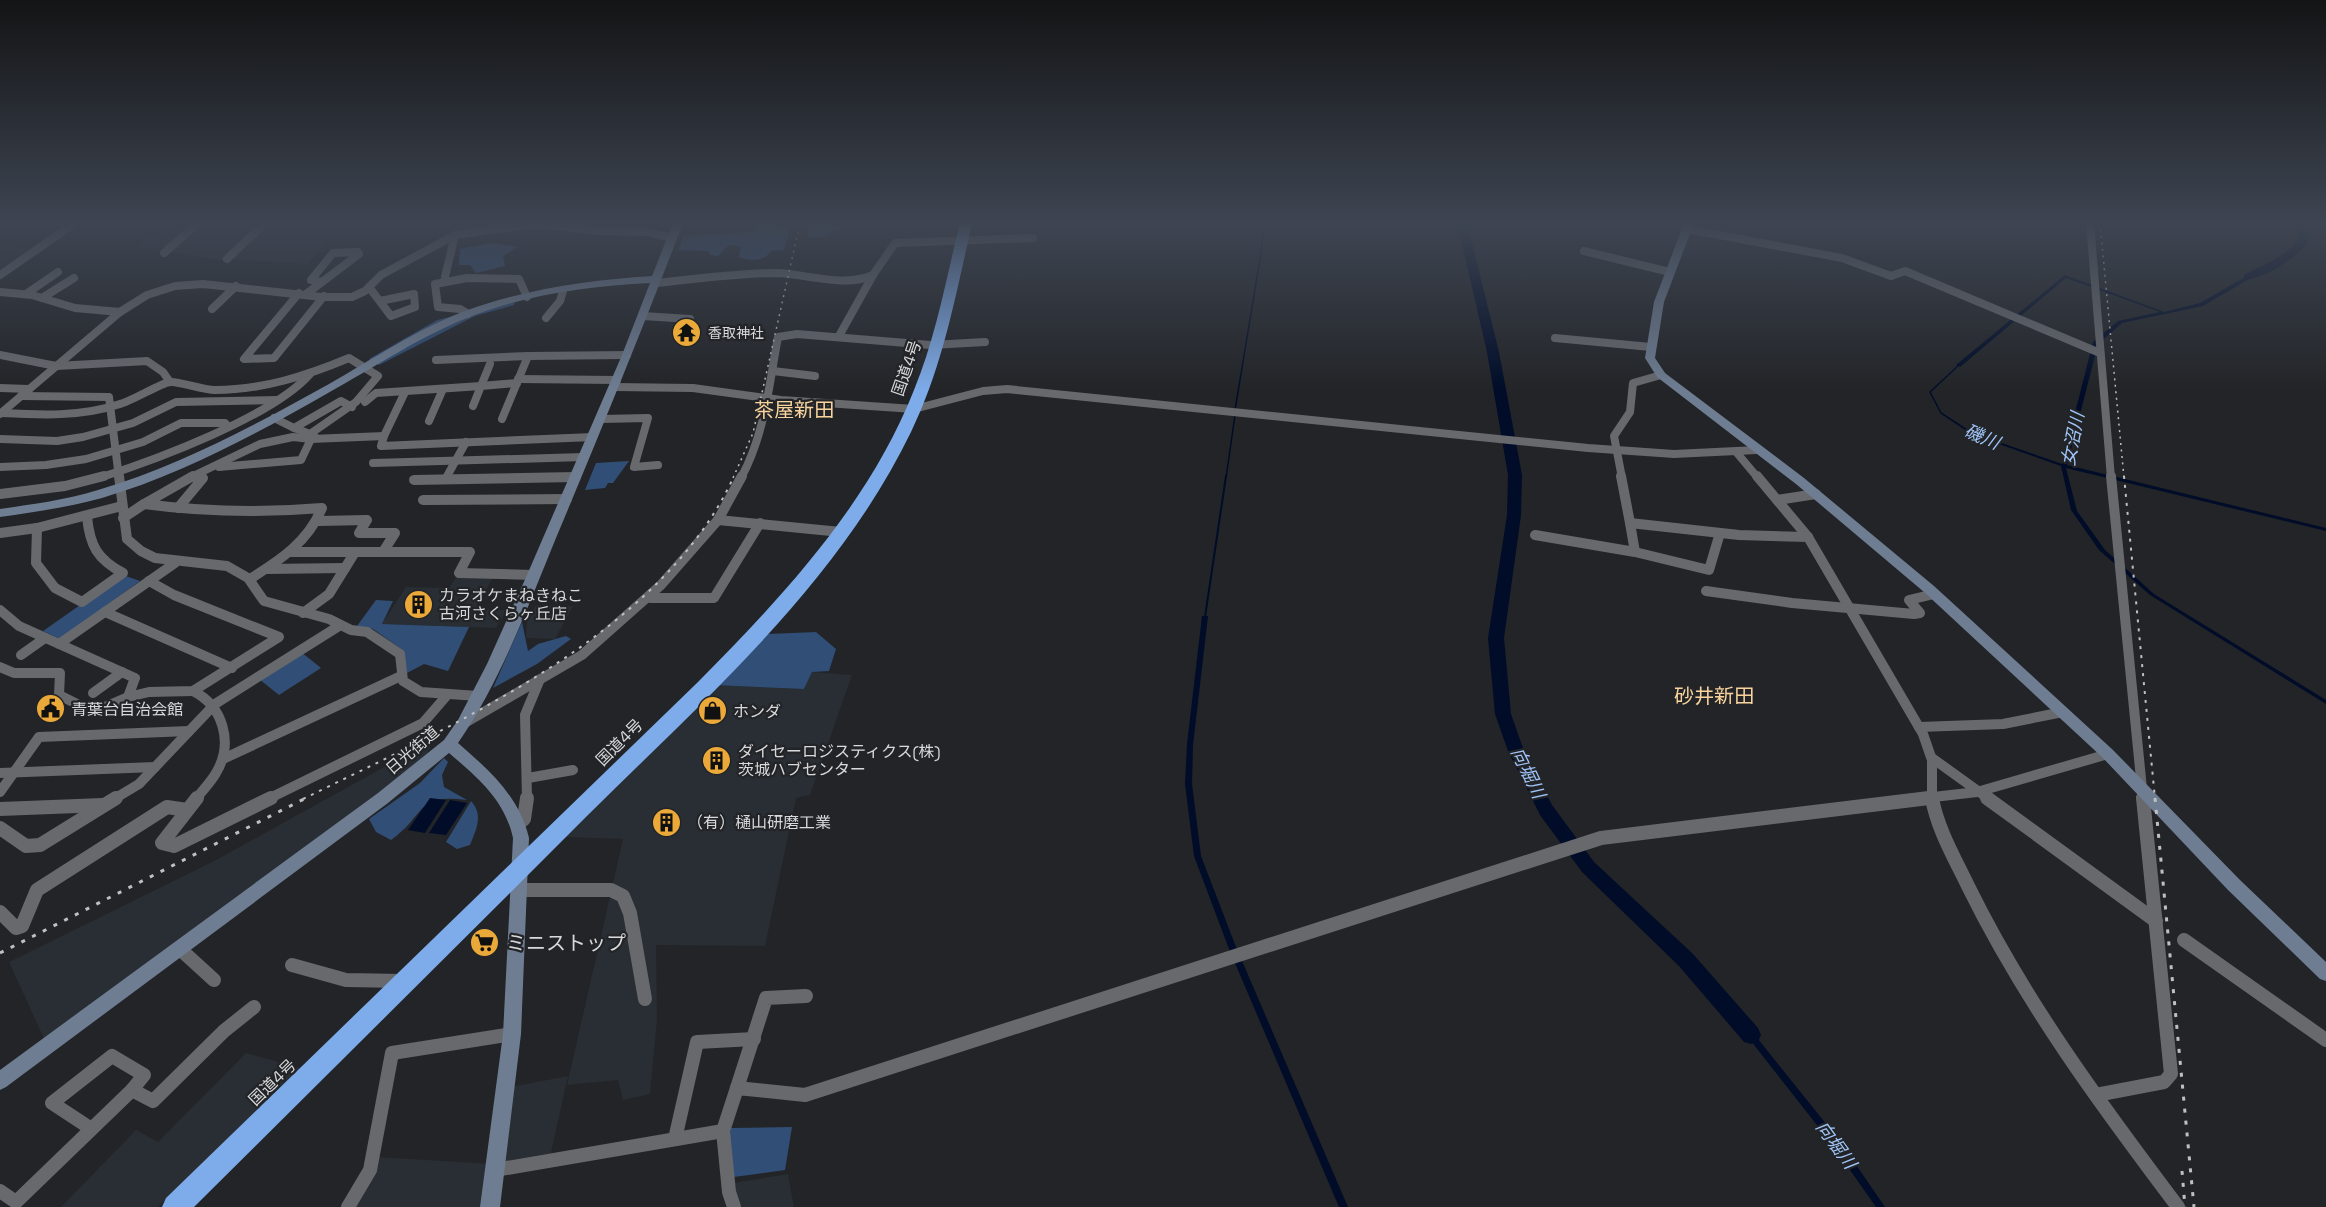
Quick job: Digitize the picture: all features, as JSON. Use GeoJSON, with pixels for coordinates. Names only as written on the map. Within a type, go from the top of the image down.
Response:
{"type":"FeatureCollection","features":[{"type":"Feature","properties":{"kind":"highway","name":"国道4号"},"geometry":{"type":"LineString","coordinates":[[175,1207],[760,631],[841,532],[869,493],[914,408],[936,345],[952,279]]}},
{"type":"Feature","properties":{"kind":"street"},"geometry":{"type":"LineString","coordinates":[[26,294],[47,279]]}},
{"type":"Feature","properties":{"kind":"street"},"geometry":{"type":"LineString","coordinates":[[42,298],[72,279]]}},
{"type":"Feature","properties":{"kind":"street"},"geometry":{"type":"LineString","coordinates":[[312,279],[323,282]]}},
{"type":"Feature","properties":{"kind":"street"},"geometry":{"type":"LineString","coordinates":[[324,296],[274,358],[244,359],[302,293],[326,279]]}},
{"type":"Feature","properties":{"kind":"street"},"geometry":{"type":"LineString","coordinates":[[1,413],[120,312],[143,296],[183,285],[236,286],[352,297],[377,279]]}},
{"type":"Feature","properties":{"kind":"street"},"geometry":{"type":"LineString","coordinates":[[459,279],[435,284],[438,307],[460,309],[468,314]]}},
{"type":"Feature","properties":{"kind":"street"},"geometry":{"type":"LineString","coordinates":[[519,279],[527,297]]}},
{"type":"Feature","properties":{"kind":"street"},"geometry":{"type":"LineString","coordinates":[[1,514],[66,504],[121,490],[185,465],[468,314],[527,297],[611,282],[690,279]]}},
{"type":"Feature","properties":{"kind":"street"},"geometry":{"type":"LineString","coordinates":[[839,336],[871,279]]}},
{"type":"Feature","properties":{"kind":"street"},"geometry":{"type":"LineString","coordinates":[[1667,279],[1659,302],[1650,358],[1661,375],[1816,494],[1934,594],[2108,754],[2234,885],[2326,973]]}},
{"type":"Feature","properties":{"kind":"street"},"geometry":{"type":"LineString","coordinates":[[1925,279],[2085,348],[2100,351]]}},
{"type":"Feature","properties":{"kind":"street"},"geometry":{"type":"LineString","coordinates":[[2096,279],[2111,478],[2144,791],[2169,1078],[2096,1095]]}},
{"type":"Feature","properties":{"kind":"street","name":"日光街道"},"geometry":{"type":"LineString","coordinates":[[0,1081],[383,798],[449,744],[478,696],[534,575],[657,281]]}},
{"type":"Feature","properties":{"kind":"street"},"geometry":{"type":"LineString","coordinates":[[212,309],[236,286]]}},
{"type":"Feature","properties":{"kind":"street"},"geometry":{"type":"LineString","coordinates":[[369,287],[380,301]]}},
{"type":"Feature","properties":{"kind":"street"},"geometry":{"type":"LineString","coordinates":[[546,318],[561,301],[563,291]]}},
{"type":"Feature","properties":{"kind":"street"},"geometry":{"type":"LineString","coordinates":[[0,292],[26,294],[75,308],[120,312]]}},
{"type":"Feature","properties":{"kind":"street"},"geometry":{"type":"LineString","coordinates":[[643,316],[690,319]]}},
{"type":"Feature","properties":{"kind":"street"},"geometry":{"type":"LineString","coordinates":[[463,724],[540,679],[560,670],[590,648],[671,578],[718,520],[755,453],[778,337],[797,334],[839,336],[936,345],[985,342]]}},
{"type":"Feature","properties":{"kind":"street"},"geometry":{"type":"LineString","coordinates":[[1555,338],[1651,347]]}},
{"type":"Feature","properties":{"kind":"street"},"geometry":{"type":"LineString","coordinates":[[477,358],[482,348]]}},
{"type":"Feature","properties":{"kind":"street"},"geometry":{"type":"LineString","coordinates":[[0,355],[56,366],[147,361],[163,372],[170,382],[183,387],[228,389],[267,385],[310,374],[349,358],[378,376],[369,391],[352,407],[341,401],[294,428],[274,418]]}},
{"type":"Feature","properties":{"kind":"street"},"geometry":{"type":"LineString","coordinates":[[436,360],[627,355]]}},
{"type":"Feature","properties":{"kind":"street"},"geometry":{"type":"LineString","coordinates":[[502,419],[528,356]]}},
{"type":"Feature","properties":{"kind":"street"},"geometry":{"type":"LineString","coordinates":[[473,405],[490,364]]}},
{"type":"Feature","properties":{"kind":"street"},"geometry":{"type":"LineString","coordinates":[[773,371],[815,376]]}},
{"type":"Feature","properties":{"kind":"street"},"geometry":{"type":"LineString","coordinates":[[0,494],[57,488],[119,473],[168,455],[278,400],[302,385],[310,374]]}},
{"type":"Feature","properties":{"kind":"street"},"geometry":{"type":"LineString","coordinates":[[1635,552],[1614,436],[1630,412],[1633,383],[1661,375]]}},
{"type":"Feature","properties":{"kind":"street"},"geometry":{"type":"LineString","coordinates":[[211,467],[301,460],[311,439],[376,393],[481,386],[518,381],[616,383],[693,388],[766,398],[914,408],[931,407],[986,388],[996,388],[1616,450],[1674,454],[1737,453],[1757,450]]}},
{"type":"Feature","properties":{"kind":"street"},"geometry":{"type":"LineString","coordinates":[[1,413],[60,416],[111,409],[170,382]]}},
{"type":"Feature","properties":{"kind":"street"},"geometry":{"type":"LineString","coordinates":[[0,388],[25,392],[109,397],[126,539],[138,552],[175,563],[221,564],[241,572],[250,579],[264,601],[329,619],[339,626],[367,632],[400,654],[403,681],[421,692],[478,696]]}},
{"type":"Feature","properties":{"kind":"street"},"geometry":{"type":"LineString","coordinates":[[429,421],[443,389]]}},
{"type":"Feature","properties":{"kind":"street"},"geometry":{"type":"LineString","coordinates":[[405,392],[381,446],[593,437]]}},
{"type":"Feature","properties":{"kind":"street"},"geometry":{"type":"LineString","coordinates":[[0,439],[57,441],[114,430],[176,402],[278,400]]}},
{"type":"Feature","properties":{"kind":"street"},"geometry":{"type":"LineString","coordinates":[[601,419],[648,418],[633,467],[658,465]]}},
{"type":"Feature","properties":{"kind":"street"},"geometry":{"type":"LineString","coordinates":[[0,467],[46,465],[116,451],[181,423],[225,423],[228,426]]}},
{"type":"Feature","properties":{"kind":"street"},"geometry":{"type":"LineString","coordinates":[[123,518],[191,477],[269,442],[293,437],[311,439],[384,436]]}},
{"type":"Feature","properties":{"kind":"street"},"geometry":{"type":"LineString","coordinates":[[446,478],[466,442]]}},
{"type":"Feature","properties":{"kind":"street"},"geometry":{"type":"LineString","coordinates":[[1737,453],[1808,537],[1852,609],[1881,666],[1919,727],[1932,758],[1933,806],[1961,874],[1987,926],[2050,1030],[2178,1207]]}},
{"type":"Feature","properties":{"kind":"street"},"geometry":{"type":"LineString","coordinates":[[373,463],[584,457]]}},
{"type":"Feature","properties":{"kind":"street"},"geometry":{"type":"LineString","coordinates":[[178,508],[203,478],[191,477]]}},
{"type":"Feature","properties":{"kind":"street"},"geometry":{"type":"LineString","coordinates":[[414,480],[576,477]]}},
{"type":"Feature","properties":{"kind":"street"},"geometry":{"type":"LineString","coordinates":[[1777,500],[1816,494]]}},
{"type":"Feature","properties":{"kind":"street"},"geometry":{"type":"LineString","coordinates":[[423,500],[567,499]]}},
{"type":"Feature","properties":{"kind":"street"},"geometry":{"type":"LineString","coordinates":[[144,504],[198,511],[277,512],[322,508],[318,521],[291,552],[250,579]]}},
{"type":"Feature","properties":{"kind":"street"},"geometry":{"type":"LineString","coordinates":[[0,533],[37,528],[122,506]]}},
{"type":"Feature","properties":{"kind":"street"},"geometry":{"type":"LineString","coordinates":[[37,528],[36,563],[55,588],[82,602],[123,573],[99,560],[89,543],[87,516]]}},
{"type":"Feature","properties":{"kind":"street"},"geometry":{"type":"LineString","coordinates":[[318,521],[367,520],[359,533],[395,533],[383,552]]}},
{"type":"Feature","properties":{"kind":"street"},"geometry":{"type":"LineString","coordinates":[[718,520],[841,532]]}},
{"type":"Feature","properties":{"kind":"street"},"geometry":{"type":"LineString","coordinates":[[650,598],[714,598],[760,523]]}},
{"type":"Feature","properties":{"kind":"street"},"geometry":{"type":"LineString","coordinates":[[1630,523],[1720,533],[1808,537]]}},
{"type":"Feature","properties":{"kind":"street"},"geometry":{"type":"LineString","coordinates":[[1535,536],[1635,552],[1709,570],[1720,533]]}},
{"type":"Feature","properties":{"kind":"street"},"geometry":{"type":"LineString","coordinates":[[291,552],[470,552],[459,573],[534,575]]}},
{"type":"Feature","properties":{"kind":"street"},"geometry":{"type":"LineString","coordinates":[[303,613],[330,594],[356,552]]}},
{"type":"Feature","properties":{"kind":"street"},"geometry":{"type":"LineString","coordinates":[[59,644],[175,563]]}},
{"type":"Feature","properties":{"kind":"street"},"geometry":{"type":"LineString","coordinates":[[266,569],[345,568]]}},
{"type":"Feature","properties":{"kind":"street"},"geometry":{"type":"LineString","coordinates":[[149,581],[174,595],[279,637],[193,692]]}},
{"type":"Feature","properties":{"kind":"street"},"geometry":{"type":"LineString","coordinates":[[1707,591],[1852,609],[1914,614],[1920,613],[1909,600],[1934,594]]}},
{"type":"Feature","properties":{"kind":"street"},"geometry":{"type":"LineString","coordinates":[[0,610],[19,626],[135,678],[128,697]]}},
{"type":"Feature","properties":{"kind":"street"},"geometry":{"type":"LineString","coordinates":[[105,612],[232,668]]}},
{"type":"Feature","properties":{"kind":"street"},"geometry":{"type":"LineString","coordinates":[[2,832],[26,846],[40,844],[139,784],[215,704],[339,626]]}},
{"type":"Feature","properties":{"kind":"street"},"geometry":{"type":"LineString","coordinates":[[21,655],[45,638]]}},
{"type":"Feature","properties":{"kind":"street"},"geometry":{"type":"LineString","coordinates":[[0,667],[14,673],[41,670],[60,673],[59,695],[93,712],[128,697],[150,692],[193,692],[208,698],[215,704],[220,711],[224,736],[224,759],[217,772],[162,843],[174,846],[423,723],[448,694]]}},
{"type":"Feature","properties":{"kind":"street"},"geometry":{"type":"LineString","coordinates":[[93,693],[122,672]]}},
{"type":"Feature","properties":{"kind":"street"},"geometry":{"type":"LineString","coordinates":[[224,759],[401,676]]}},
{"type":"Feature","properties":{"kind":"street"},"geometry":{"type":"LineString","coordinates":[[519,823],[524,819],[527,805],[525,715],[540,679]]}},
{"type":"Feature","properties":{"kind":"street"},"geometry":{"type":"LineString","coordinates":[[1919,727],[2003,724],[2063,712]]}},
{"type":"Feature","properties":{"kind":"street"},"geometry":{"type":"LineString","coordinates":[[0,792],[39,737],[189,731]]}},
{"type":"Feature","properties":{"kind":"street"},"geometry":{"type":"LineString","coordinates":[[449,744],[510,804],[519,823],[520,869],[512,1034],[490,1207]]}},
{"type":"Feature","properties":{"kind":"street"},"geometry":{"type":"LineString","coordinates":[[737,1088],[806,1095],[1601,838],[1977,792],[2036,777],[2108,754]]}},
{"type":"Feature","properties":{"kind":"street"},"geometry":{"type":"LineString","coordinates":[[1932,758],[2156,921]]}},
{"type":"Feature","properties":{"kind":"street"},"geometry":{"type":"LineString","coordinates":[[0,773],[155,767]]}},
{"type":"Feature","properties":{"kind":"street"},"geometry":{"type":"LineString","coordinates":[[528,778],[573,770]]}},
{"type":"Feature","properties":{"kind":"street"},"geometry":{"type":"LineString","coordinates":[[0,810],[103,806]]}},
{"type":"Feature","properties":{"kind":"street"},"geometry":{"type":"LineString","coordinates":[[0,912],[16,928],[22,926],[37,890],[167,807],[187,810]]}},
{"type":"Feature","properties":{"kind":"street"},"geometry":{"type":"LineString","coordinates":[[518,890],[611,890],[623,896],[630,913],[645,999]]}},
{"type":"Feature","properties":{"kind":"street"},"geometry":{"type":"LineString","coordinates":[[2184,940],[2326,1040]]}},
{"type":"Feature","properties":{"kind":"street"},"geometry":{"type":"LineString","coordinates":[[180,949],[214,980]]}},
{"type":"Feature","properties":{"kind":"street"},"geometry":{"type":"LineString","coordinates":[[292,965],[327,978],[360,984],[405,981]]}},
{"type":"Feature","properties":{"kind":"street"},"geometry":{"type":"LineString","coordinates":[[734,1207],[729,1192],[723,1131],[766,998],[806,996]]}},
{"type":"Feature","properties":{"kind":"street"},"geometry":{"type":"LineString","coordinates":[[132,1090],[153,1101],[224,1031],[254,1007]]}},
{"type":"Feature","properties":{"kind":"street"},"geometry":{"type":"LineString","coordinates":[[348,1207],[370,1170],[392,1053],[512,1034]]}},
{"type":"Feature","properties":{"kind":"street"},"geometry":{"type":"LineString","coordinates":[[675,1139],[697,1042],[754,1039]]}},
{"type":"Feature","properties":{"kind":"street"},"geometry":{"type":"LineString","coordinates":[[0,1191],[16,1202],[90,1128],[132,1090],[144,1075],[112,1056],[52,1103],[90,1128]]}},
{"type":"Feature","properties":{"kind":"street"},"geometry":{"type":"LineString","coordinates":[[495,1170],[723,1131]]}},
{"type":"Feature","properties":{"kind":"shaded area"},"geometry":{"type":"Polygon","coordinates":[[[515,302],[514,305],[475,316],[379,365],[369,359],[437,320],[515,302]]]}},
{"type":"Feature","properties":{"kind":"shaded area"},"geometry":{"type":"Polygon","coordinates":[[[629,461],[613,483],[608,483],[605,488],[585,490],[596,463],[629,461]]]}},
{"type":"Feature","properties":{"kind":"shaded area"},"geometry":{"type":"Polygon","coordinates":[[[459,573],[495,574],[475,609],[507,610],[496,628],[382,624],[406,587],[449,588],[459,573]]]}},
{"type":"Feature","properties":{"kind":"shaded area"},"geometry":{"type":"Polygon","coordinates":[[[123,575],[140,581],[60,639],[43,631],[123,575]]]}},
{"type":"Feature","properties":{"kind":"shaded area"},"geometry":{"type":"Polygon","coordinates":[[[376,600],[393,601],[382,624],[469,627],[448,671],[424,664],[407,673],[403,650],[373,629],[357,626],[376,600]]]}},
{"type":"Feature","properties":{"kind":"shaded area"},"geometry":{"type":"Polygon","coordinates":[[[536,605],[573,606],[555,639],[526,638],[527,620],[536,605]]]}},
{"type":"Feature","properties":{"kind":"shaded area"},"geometry":{"type":"Polygon","coordinates":[[[522,622],[528,651],[538,644],[566,636],[571,639],[537,664],[493,688],[522,622]]]}},
{"type":"Feature","properties":{"kind":"shaded area"},"geometry":{"type":"Polygon","coordinates":[[[816,632],[836,649],[829,671],[812,672],[804,689],[713,685],[768,634],[816,632]]]}},
{"type":"Feature","properties":{"kind":"shaded area"},"geometry":{"type":"Polygon","coordinates":[[[301,652],[321,668],[279,695],[259,679],[301,652]]]}},
{"type":"Feature","properties":{"kind":"shaded area"},"geometry":{"type":"Polygon","coordinates":[[[812,672],[852,675],[810,795],[796,798],[765,946],[656,945],[657,1020],[650,1094],[623,1100],[618,1080],[567,1085],[623,839],[563,837],[713,685],[804,689],[812,672]]]}},
{"type":"Feature","properties":{"kind":"shaded area"},"geometry":{"type":"Polygon","coordinates":[[[433,740],[426,757],[46,1043],[9,962],[214,861],[433,740]]]}},
{"type":"Feature","properties":{"kind":"shaded area"},"geometry":{"type":"Polygon","coordinates":[[[444,758],[448,762],[442,775],[444,787],[467,800],[450,799],[430,803],[391,840],[376,832],[369,819],[420,783],[444,758]]]}},
{"type":"Feature","properties":{"kind":"shaded area"},"geometry":{"type":"Polygon","coordinates":[[[471,801],[478,817],[476,828],[470,845],[457,849],[446,842],[471,801]]]}},
{"type":"Feature","properties":{"kind":"shaded area"},"geometry":{"type":"Polygon","coordinates":[[[246,1053],[300,1068],[158,1207],[61,1207],[136,1130],[158,1142],[246,1053]]]}},
{"type":"Feature","properties":{"kind":"shaded area"},"geometry":{"type":"Polygon","coordinates":[[[568,1076],[551,1153],[501,1162],[511,1087],[568,1076]]]}},
{"type":"Feature","properties":{"kind":"shaded area"},"geometry":{"type":"Polygon","coordinates":[[[792,1127],[785,1170],[734,1177],[728,1142],[731,1128],[792,1127]]]}},
{"type":"Feature","properties":{"kind":"shaded area"},"geometry":{"type":"Polygon","coordinates":[[[377,1157],[492,1164],[485,1207],[350,1207],[377,1157]]]}},
{"type":"Feature","properties":{"kind":"shaded area"},"geometry":{"type":"Polygon","coordinates":[[[788,1174],[794,1207],[740,1207],[733,1183],[788,1174]]]}},
{"type":"Feature","properties":{"kind":"water"},"geometry":{"type":"Polygon","coordinates":[[[2060,279],[2064,279],[1960,367],[1956,365],[2060,279]]]}},
{"type":"Feature","properties":{"kind":"water","name":"女沼川"},"geometry":{"type":"Polygon","coordinates":[[[2070,279],[2077,279],[2164,312],[2200,303],[2241,279],[2249,279],[2203,306],[2122,323],[2098,344],[2067,465],[2326,528],[2326,531],[2066,468],[2077,511],[2105,550],[2154,594],[2326,700],[2326,704],[2150,595],[2099,550],[2071,510],[2061,466],[1971,434],[2062,464],[2093,342],[2118,321],[2160,312],[2070,279]]]}},
{"type":"Feature","properties":{"kind":"water"},"geometry":{"type":"Polygon","coordinates":[[[1202,616],[1208,616],[1193,745],[1192,784],[1201,856],[1236,947],[1348,1207],[1339,1207],[1229,949],[1194,856],[1185,784],[1187,744],[1202,616]]]}},
{"type":"Feature","properties":{"kind":"water"},"geometry":{"type":"Polygon","coordinates":[[[430,798],[446,800],[425,833],[408,830],[430,798]]]}},
{"type":"Feature","properties":{"kind":"water"},"geometry":{"type":"Polygon","coordinates":[[[450,800],[467,803],[446,835],[429,833],[450,800]]]}},
{"type":"Feature","properties":{"kind":"water"},"geometry":{"type":"Polygon","coordinates":[[[1742,1019],[1839,1140],[1885,1207],[1876,1207],[1831,1143],[1736,1022],[1742,1019]]]}},
{"type":"Feature","properties":{"kind":"waterway"},"geometry":{"type":"LineString","coordinates":[[1235,410],[1257,279]]}},
{"type":"Feature","properties":{"kind":"waterway","name":"向堀川"},"geometry":{"type":"LineString","coordinates":[[1476,279],[1493,352],[1515,475],[1514,515],[1496,638],[1503,714],[1516,751],[1546,810],[1588,867],[1686,960],[1751,1035]]}},
{"type":"Feature","properties":{"kind":"waterway","name":"磯川"},"geometry":{"type":"LineString","coordinates":[[1960,364],[1930,392],[1941,413],[1973,434]]}},
{"type":"Feature","properties":{"kind":"waterway"},"geometry":{"type":"LineString","coordinates":[[1226,478],[1235,415]]}},
{"type":"Feature","properties":{"kind":"waterway"},"geometry":{"type":"LineString","coordinates":[[1205,617],[1226,476]]}},
{"type":"Feature","properties":{"kind":"railway"},"geometry":{"type":"LineString","coordinates":[[734,477],[753,433],[787,279]]}},
{"type":"Feature","properties":{"kind":"railway"},"geometry":{"type":"LineString","coordinates":[[2105,279],[2124,478]]}},
{"type":"Feature","properties":{"kind":"railway"},"geometry":{"type":"LineString","coordinates":[[2124,476],[2155,799]]}},
{"type":"Feature","properties":{"kind":"railway"},"geometry":{"type":"LineString","coordinates":[[303,799],[485,707],[547,670],[605,629],[657,583],[701,533],[734,477]]}},
{"type":"Feature","properties":{"kind":"railway"},"geometry":{"type":"LineString","coordinates":[[0,953],[306,798]]}},
{"type":"Feature","properties":{"kind":"railway"},"geometry":{"type":"LineString","coordinates":[[2155,798],[2194,1207]]}},
{"type":"Feature","properties":{"kind":"railway"},"geometry":{"type":"LineString","coordinates":[[2182,1171],[2185,1207]]}},
{"type":"Feature","properties":{"kind":"place","name":"香取神社"},"geometry":{"type":"Point","coordinates":[687,333]}},
{"type":"Feature","properties":{"kind":"place","name":"カラオケまねきねこ 古河さくらヶ丘店"},"geometry":{"type":"Point","coordinates":[418,604]}},
{"type":"Feature","properties":{"kind":"place","name":"青葉台自治会館"},"geometry":{"type":"Point","coordinates":[50,709]}},
{"type":"Feature","properties":{"kind":"place","name":"ホンダ"},"geometry":{"type":"Point","coordinates":[712,711]}},
{"type":"Feature","properties":{"kind":"place","name":"ダイセーロジスティクス(株) 茨城ハブセンター"},"geometry":{"type":"Point","coordinates":[717,760]}},
{"type":"Feature","properties":{"kind":"place","name":"（有）樋山研磨工業"},"geometry":{"type":"Point","coordinates":[666,822]}},
{"type":"Feature","properties":{"kind":"place","name":"ミニストップ"},"geometry":{"type":"Point","coordinates":[485,943]}},
{"type":"Feature","properties":{"kind":"district","name":"茶屋新田"},"geometry":{"type":"Point","coordinates":[794,410]}},
{"type":"Feature","properties":{"kind":"district","name":"砂井新田"},"geometry":{"type":"Point","coordinates":[1714,696]}}]}
